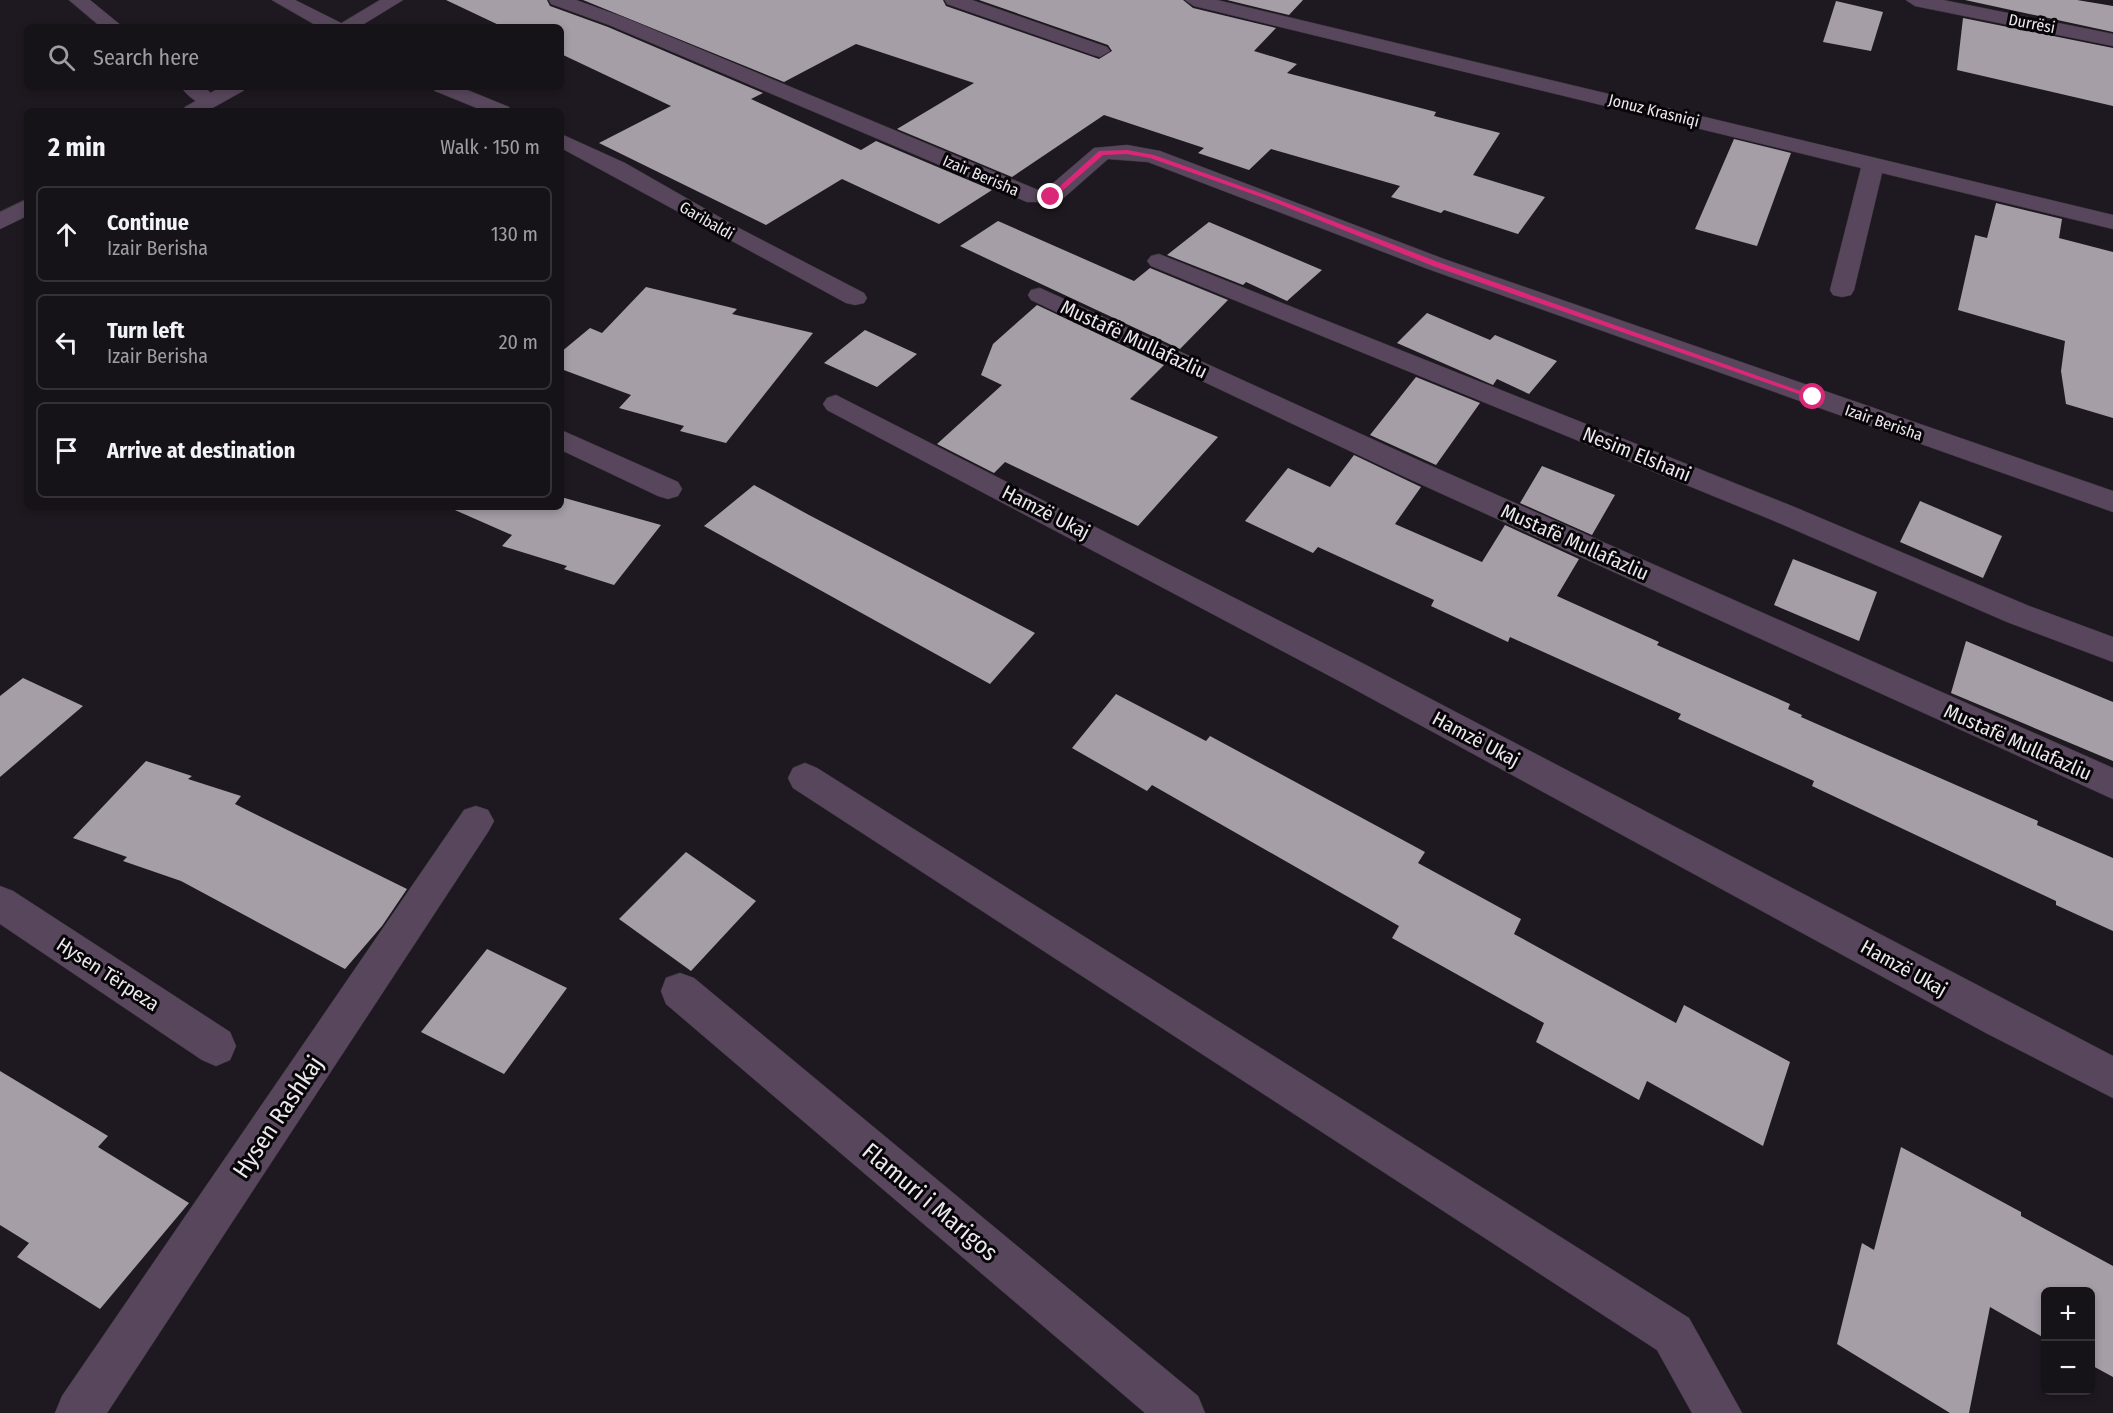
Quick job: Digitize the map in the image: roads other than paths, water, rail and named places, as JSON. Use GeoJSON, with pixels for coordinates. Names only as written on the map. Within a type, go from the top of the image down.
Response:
{"type":"FeatureCollection","features":[{"type":"Feature","properties":{"kind":"street"},"geometry":{"type":"LineString","coordinates":[[78,0],[109,24]]}},
{"type":"Feature","properties":{"kind":"street"},"geometry":{"type":"LineString","coordinates":[[280,0],[328,24]]}},
{"type":"Feature","properties":{"kind":"street"},"geometry":{"type":"LineString","coordinates":[[350,24],[394,0]]}},
{"type":"Feature","properties":{"kind":"street","name":"Izair Berisha"},"geometry":{"type":"LineString","coordinates":[[558,0],[616,21],[1035,197],[1051,197],[1101,153],[1127,152],[1152,156],[1263,196],[1436,264],[2113,502]]}},
{"type":"Feature","properties":{"kind":"street"},"geometry":{"type":"LineString","coordinates":[[954,0],[1100,51]]}},
{"type":"Feature","properties":{"kind":"street","name":"Jonuz Krasniqi"},"geometry":{"type":"LineString","coordinates":[[1194,0],[1873,162],[2113,222]]}},
{"type":"Feature","properties":{"kind":"street","name":"Durrësi"},"geometry":{"type":"LineString","coordinates":[[1915,0],[2113,40]]}},
{"type":"Feature","properties":{"kind":"street"},"geometry":{"type":"LineString","coordinates":[[193,90],[201,106],[230,90]]}},
{"type":"Feature","properties":{"kind":"street"},"geometry":{"type":"LineString","coordinates":[[449,90],[494,108]]}},
{"type":"Feature","properties":{"kind":"street","name":"Garibaldi"},"geometry":{"type":"LineString","coordinates":[[564,142],[855,298]]}},
{"type":"Feature","properties":{"kind":"street"},"geometry":{"type":"LineString","coordinates":[[1842,290],[1873,162]]}},
{"type":"Feature","properties":{"kind":"street"},"geometry":{"type":"LineString","coordinates":[[0,222],[24,208]]}},
{"type":"Feature","properties":{"kind":"street","name":"Nesim Elshani"},"geometry":{"type":"LineString","coordinates":[[1159,261],[1761,504],[2018,614],[2113,650]]}},
{"type":"Feature","properties":{"kind":"street","name":"Mustafë Mullafazliu"},"geometry":{"type":"LineString","coordinates":[[1040,295],[1417,471],[2113,784]]}},
{"type":"Feature","properties":{"kind":"street","name":"Hamzë Ukaj"},"geometry":{"type":"LineString","coordinates":[[836,404],[1218,602],[1654,833],[1981,1010],[2113,1078]]}},
{"type":"Feature","properties":{"kind":"street"},"geometry":{"type":"LineString","coordinates":[[564,440],[668,489]]}},
{"type":"Feature","properties":{"kind":"street"},"geometry":{"type":"LineString","coordinates":[[805,778],[1673,1334],[1718,1413]]}},
{"type":"Feature","properties":{"kind":"street","name":"Hysen Rashkaj"},"geometry":{"type":"LineString","coordinates":[[80,1413],[476,821]]}},
{"type":"Feature","properties":{"kind":"street","name":"Hysen Tërpeza"},"geometry":{"type":"LineString","coordinates":[[0,903],[216,1046]]}},
{"type":"Feature","properties":{"kind":"street","name":"Flamuri i Marigos"},"geometry":{"type":"LineString","coordinates":[[680,991],[1181,1413]]}}]}
